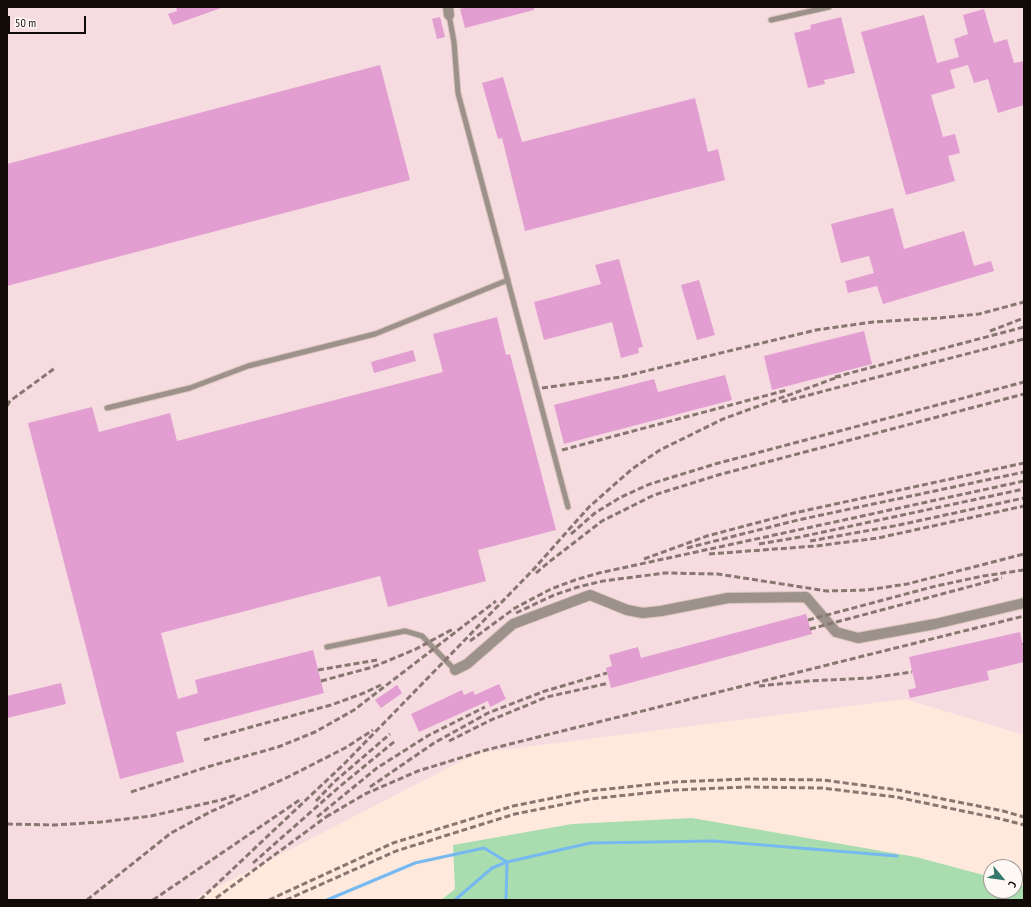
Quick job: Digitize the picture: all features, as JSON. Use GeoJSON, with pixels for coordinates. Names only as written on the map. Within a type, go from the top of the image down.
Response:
{"type":"FeatureCollection","features":[{"type":"Feature","properties":{"kind":"street"},"geometry":{"type":"LineString","coordinates":[[455,670],[467,664],[513,624],[590,595],[627,610],[643,613],[728,598],[806,598],[836,632],[858,638],[935,624],[1024,603]]}},
{"type":"Feature","properties":{"kind":"lane"},"geometry":{"type":"LineString","coordinates":[[771,20],[829,7]]}},
{"type":"Feature","properties":{"kind":"lane"},"geometry":{"type":"LineString","coordinates":[[448,11],[454,42],[458,93],[568,507]]}},
{"type":"Feature","properties":{"kind":"lane"},"geometry":{"type":"LineString","coordinates":[[107,408],[190,388],[248,366],[375,334],[508,280]]}},
{"type":"Feature","properties":{"kind":"lane"},"geometry":{"type":"LineString","coordinates":[[327,647],[405,631],[422,636],[455,670]]}},
{"type":"Feature","properties":{"kind":"shaded area"},"geometry":{"type":"Polygon","coordinates":[[[7,7],[1024,7],[1024,735],[905,699],[477,753],[192,900],[7,900],[7,7]]]}},
{"type":"Feature","properties":{"kind":"green space"},"geometry":{"type":"Polygon","coordinates":[[[692,818],[916,857],[983,875],[983,899],[1023,899],[1023,886],[1024,900],[441,900],[455,889],[453,845],[572,824],[692,818]]]}},
{"type":"Feature","properties":{"kind":"building"},"geometry":{"type":"Polygon","coordinates":[[[176,7],[221,8],[173,25],[168,14],[177,11],[176,7]]]}},
{"type":"Feature","properties":{"kind":"building"},"geometry":{"type":"Polygon","coordinates":[[[467,7],[534,7],[534,10],[465,28],[460,9],[467,7]]]}},
{"type":"Feature","properties":{"kind":"building"},"geometry":{"type":"Polygon","coordinates":[[[984,9],[994,43],[1007,39],[1014,63],[1024,61],[1024,105],[998,113],[988,79],[974,83],[968,65],[950,70],[955,88],[931,95],[943,137],[955,134],[960,153],[948,156],[955,181],[906,195],[861,32],[924,15],[937,63],[959,57],[954,39],[968,34],[963,15],[984,9]]]}},
{"type":"Feature","properties":{"kind":"building"},"geometry":{"type":"Polygon","coordinates":[[[440,17],[445,37],[437,39],[432,19],[440,17]]]}},
{"type":"Feature","properties":{"kind":"building"},"geometry":{"type":"Polygon","coordinates":[[[841,17],[855,73],[824,80],[825,84],[808,88],[794,33],[811,29],[810,25],[841,17]]]}},
{"type":"Feature","properties":{"kind":"building"},"geometry":{"type":"Polygon","coordinates":[[[380,65],[410,180],[7,286],[7,164],[380,65]]]}},
{"type":"Feature","properties":{"kind":"building"},"geometry":{"type":"Polygon","coordinates":[[[503,77],[522,142],[695,98],[708,152],[718,149],[725,180],[525,231],[502,138],[498,139],[482,83],[503,77]]]}},
{"type":"Feature","properties":{"kind":"building"},"geometry":{"type":"Polygon","coordinates":[[[893,208],[904,249],[964,231],[974,266],[991,261],[994,271],[883,304],[877,286],[848,293],[845,281],[874,273],[869,256],[841,263],[831,224],[893,208]]]}},
{"type":"Feature","properties":{"kind":"building"},"geometry":{"type":"Polygon","coordinates":[[[619,259],[643,347],[638,348],[639,353],[621,358],[612,322],[544,340],[534,302],[601,284],[595,265],[619,259]]]}},
{"type":"Feature","properties":{"kind":"building"},"geometry":{"type":"Polygon","coordinates":[[[699,280],[715,335],[697,340],[681,285],[699,280]]]}},
{"type":"Feature","properties":{"kind":"building"},"geometry":{"type":"Polygon","coordinates":[[[497,317],[506,355],[510,354],[556,530],[478,550],[486,581],[388,607],[380,576],[161,633],[178,699],[198,693],[195,680],[313,650],[324,693],[176,732],[184,762],[120,779],[28,423],[92,407],[99,432],[170,413],[177,441],[443,372],[433,334],[497,317]]]}},
{"type":"Feature","properties":{"kind":"building"},"geometry":{"type":"Polygon","coordinates":[[[864,331],[872,364],[772,390],[764,356],[864,331]]]}},
{"type":"Feature","properties":{"kind":"building"},"geometry":{"type":"Polygon","coordinates":[[[413,350],[416,361],[374,373],[371,362],[413,350]]]}},
{"type":"Feature","properties":{"kind":"building"},"geometry":{"type":"Polygon","coordinates":[[[725,375],[732,400],[564,444],[554,405],[654,379],[658,392],[725,375]]]}},
{"type":"Feature","properties":{"kind":"building"},"geometry":{"type":"Polygon","coordinates":[[[806,614],[812,634],[611,688],[606,668],[612,666],[609,655],[638,647],[641,658],[806,614]]]}},
{"type":"Feature","properties":{"kind":"building"},"geometry":{"type":"Polygon","coordinates":[[[1020,632],[1024,651],[1024,662],[987,671],[989,680],[910,698],[908,690],[916,688],[909,657],[1020,632]]]}},
{"type":"Feature","properties":{"kind":"building"},"geometry":{"type":"Polygon","coordinates":[[[61,683],[66,704],[7,718],[7,696],[61,683]]]}},
{"type":"Feature","properties":{"kind":"building"},"geometry":{"type":"Polygon","coordinates":[[[499,684],[506,699],[490,707],[488,701],[419,732],[411,714],[462,690],[464,695],[473,691],[475,695],[499,684]]]}},
{"type":"Feature","properties":{"kind":"building"},"geometry":{"type":"Polygon","coordinates":[[[397,685],[402,693],[381,708],[375,700],[397,685]]]}},
{"type":"Feature","properties":{"kind":"waterway"},"geometry":{"type":"LineString","coordinates":[[455,900],[492,868],[507,862],[590,843],[714,841],[897,856]]}},
{"type":"Feature","properties":{"kind":"waterway"},"geometry":{"type":"LineString","coordinates":[[327,900],[415,863],[484,848],[507,862],[506,900]]}},
{"type":"Feature","properties":{"kind":"railway"},"geometry":{"type":"LineString","coordinates":[[542,388],[621,377],[816,330],[873,322],[979,314],[1024,302]]}},
{"type":"Feature","properties":{"kind":"railway"},"geometry":{"type":"LineString","coordinates":[[990,331],[1024,318]]}},
{"type":"Feature","properties":{"kind":"railway"},"geometry":{"type":"LineString","coordinates":[[835,377],[1024,327]]}},
{"type":"Feature","properties":{"kind":"railway"},"geometry":{"type":"LineString","coordinates":[[782,402],[1024,339]]}},
{"type":"Feature","properties":{"kind":"railway"},"geometry":{"type":"LineString","coordinates":[[7,406],[10,401],[55,368]]}},
{"type":"Feature","properties":{"kind":"railway"},"geometry":{"type":"LineString","coordinates":[[200,900],[344,764],[532,571],[589,507],[632,469],[660,450],[723,419],[841,376]]}},
{"type":"Feature","properties":{"kind":"railway"},"geometry":{"type":"LineString","coordinates":[[571,534],[595,513],[621,497],[650,484],[715,464],[1024,382]]}},
{"type":"Feature","properties":{"kind":"railway"},"geometry":{"type":"LineString","coordinates":[[562,450],[787,390]]}},
{"type":"Feature","properties":{"kind":"railway"},"geometry":{"type":"LineString","coordinates":[[536,573],[602,521],[654,495],[718,475],[1024,394]]}},
{"type":"Feature","properties":{"kind":"railway"},"geometry":{"type":"LineString","coordinates":[[644,559],[707,536],[794,513],[1024,463]]}},
{"type":"Feature","properties":{"kind":"railway"},"geometry":{"type":"LineString","coordinates":[[687,548],[798,520],[1024,472]]}},
{"type":"Feature","properties":{"kind":"railway"},"geometry":{"type":"LineString","coordinates":[[470,641],[515,608],[551,589],[599,573],[1024,481]]}},
{"type":"Feature","properties":{"kind":"railway"},"geometry":{"type":"LineString","coordinates":[[759,544],[800,537],[1024,489]]}},
{"type":"Feature","properties":{"kind":"railway"},"geometry":{"type":"LineString","coordinates":[[810,541],[899,525],[1024,498]]}},
{"type":"Feature","properties":{"kind":"railway"},"geometry":{"type":"LineString","coordinates":[[709,554],[816,546],[878,538],[1024,506]]}},
{"type":"Feature","properties":{"kind":"railway"},"geometry":{"type":"LineString","coordinates":[[516,613],[554,595],[578,587],[603,581],[665,573],[718,574],[827,591],[867,590],[907,584],[1024,554]]}},
{"type":"Feature","properties":{"kind":"railway"},"geometry":{"type":"LineString","coordinates":[[808,620],[936,586],[983,576],[1024,570]]}},
{"type":"Feature","properties":{"kind":"railway"},"geometry":{"type":"LineString","coordinates":[[810,629],[1002,578]]}},
{"type":"Feature","properties":{"kind":"railway"},"geometry":{"type":"LineString","coordinates":[[131,792],[207,767],[278,747],[315,732],[354,710],[496,601]]}},
{"type":"Feature","properties":{"kind":"railway"},"geometry":{"type":"LineString","coordinates":[[326,817],[365,794],[418,771],[486,750],[1024,616]]}},
{"type":"Feature","properties":{"kind":"railway"},"geometry":{"type":"LineString","coordinates":[[321,681],[373,667],[416,649],[453,629]]}},
{"type":"Feature","properties":{"kind":"railway"},"geometry":{"type":"LineString","coordinates":[[318,670],[377,660]]}},
{"type":"Feature","properties":{"kind":"railway"},"geometry":{"type":"LineString","coordinates":[[759,686],[808,681],[870,678],[912,672]]}},
{"type":"Feature","properties":{"kind":"railway"},"geometry":{"type":"LineString","coordinates":[[370,787],[434,743],[488,713],[545,691],[607,673]]}},
{"type":"Feature","properties":{"kind":"railway"},"geometry":{"type":"LineString","coordinates":[[449,741],[491,720],[547,697],[609,683]]}},
{"type":"Feature","properties":{"kind":"railway"},"geometry":{"type":"LineString","coordinates":[[204,740],[331,705],[381,685]]}},
{"type":"Feature","properties":{"kind":"railway"},"geometry":{"type":"LineString","coordinates":[[317,817],[377,768],[429,735],[485,707]]}},
{"type":"Feature","properties":{"kind":"railway"},"geometry":{"type":"LineString","coordinates":[[87,900],[171,833],[210,812],[288,777],[345,748],[373,730]]}},
{"type":"Feature","properties":{"kind":"railway"},"geometry":{"type":"LineString","coordinates":[[316,801],[334,782],[390,734]]}},
{"type":"Feature","properties":{"kind":"railway"},"geometry":{"type":"LineString","coordinates":[[253,863],[338,788],[395,741]]}},
{"type":"Feature","properties":{"kind":"railway"},"geometry":{"type":"LineString","coordinates":[[269,900],[393,843],[513,806],[589,791],[674,782],[747,779],[823,780],[898,790],[1003,811],[1024,817]]}},
{"type":"Feature","properties":{"kind":"railway"},"geometry":{"type":"LineString","coordinates":[[286,900],[396,851],[515,814],[590,799],[674,790],[747,787],[822,788],[896,797],[1024,825]]}},
{"type":"Feature","properties":{"kind":"railway"},"geometry":{"type":"LineString","coordinates":[[7,824],[55,825],[101,822],[151,816],[221,800],[236,795]]}},
{"type":"Feature","properties":{"kind":"railway"},"geometry":{"type":"LineString","coordinates":[[153,900],[301,799]]}},
{"type":"Feature","properties":{"kind":"railway"},"geometry":{"type":"LineString","coordinates":[[216,898],[330,814]]}}]}
